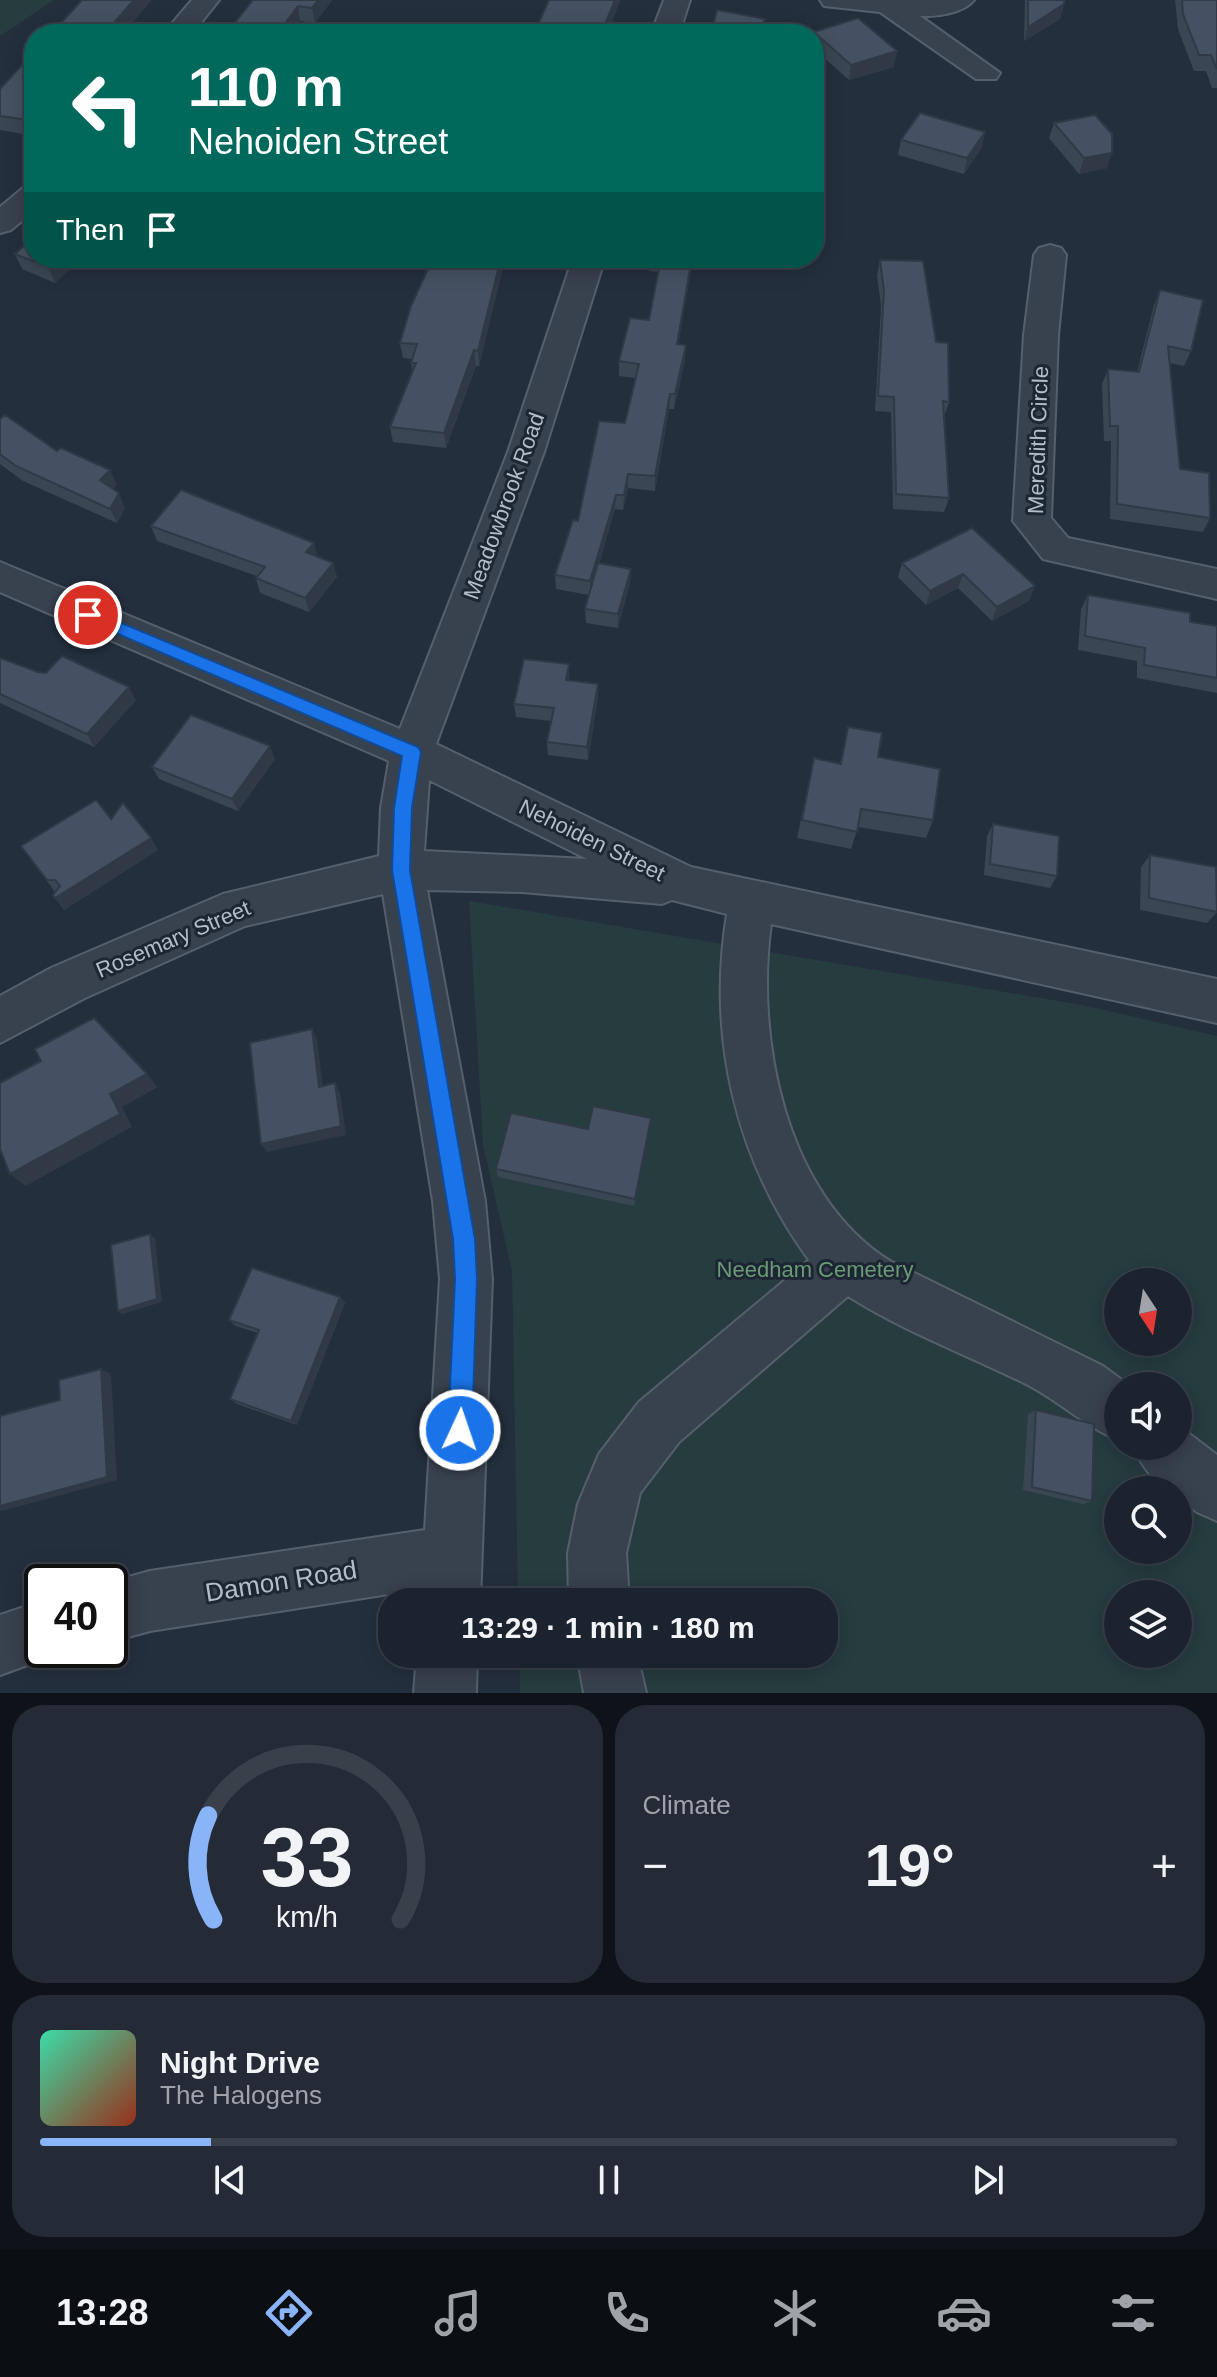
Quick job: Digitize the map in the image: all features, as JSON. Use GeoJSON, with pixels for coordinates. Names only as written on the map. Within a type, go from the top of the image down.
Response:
{"type":"FeatureCollection","features":[{"type":"Feature","properties":{"kind":"street"},"geometry":{"type":"LineString","coordinates":[[186,24],[206,0]]}},
{"type":"Feature","properties":{"kind":"street"},"geometry":{"type":"LineString","coordinates":[[669,24],[677,0]]}},
{"type":"Feature","properties":{"kind":"street"},"geometry":{"type":"LineString","coordinates":[[833,0],[890,8],[932,9],[961,0]]}},
{"type":"Feature","properties":{"kind":"street"},"geometry":{"type":"LineString","coordinates":[[890,8],[986,73]]}},
{"type":"Feature","properties":{"kind":"street"},"geometry":{"type":"LineString","coordinates":[[0,223],[24,203]]}},
{"type":"Feature","properties":{"kind":"street","name":"Meredith Circle"},"geometry":{"type":"LineString","coordinates":[[1050,255],[1041,335],[1032,521],[1056,549],[1217,584]]}},
{"type":"Feature","properties":{"kind":"street","name":"Meadowbrook Road"},"geometry":{"type":"LineString","coordinates":[[452,1578],[464,1367],[464,1239],[401,870],[403,808],[412,752],[526,452],[586,268]]}},
{"type":"Feature","properties":{"kind":"street","name":"Nehoiden Street"},"geometry":{"type":"LineString","coordinates":[[0,576],[412,752],[684,885],[1217,1001]]}},
{"type":"Feature","properties":{"kind":"street","name":"Rosemary Street"},"geometry":{"type":"LineString","coordinates":[[0,1021],[68,983],[239,908],[401,870],[522,873],[684,885]]}},
{"type":"Feature","properties":{"kind":"street"},"geometry":{"type":"LineString","coordinates":[[752,901],[745,946],[743,1026],[764,1117],[810,1217],[847,1262],[898,1296],[1084,1385],[1104,1401]]}},
{"type":"Feature","properties":{"kind":"street"},"geometry":{"type":"LineString","coordinates":[[598,1588],[597,1553],[607,1504],[619,1474],[659,1422],[847,1262]]}},
{"type":"Feature","properties":{"kind":"street"},"geometry":{"type":"LineString","coordinates":[[1178,1460],[1217,1492]]}},
{"type":"Feature","properties":{"kind":"street","name":"Damon Road"},"geometry":{"type":"LineString","coordinates":[[128,1607],[150,1601],[452,1578]]}},
{"type":"Feature","properties":{"kind":"street"},"geometry":{"type":"LineString","coordinates":[[0,1645],[24,1637]]}},
{"type":"Feature","properties":{"kind":"street"},"geometry":{"type":"LineString","coordinates":[[445,1693],[446,1668]]}},
{"type":"Feature","properties":{"kind":"street"},"geometry":{"type":"LineString","coordinates":[[610,1668],[615,1693]]}},
{"type":"Feature","properties":{"kind":"green space"},"geometry":{"type":"Polygon","coordinates":[[[0,0],[54,0],[0,36],[0,0]]]}},
{"type":"Feature","properties":{"kind":"green space","name":"Needham Cemetery"},"geometry":{"type":"Polygon","coordinates":[[[469,901],[1082,1005],[1217,1036],[1217,1693],[520,1693],[520,1668],[838,1668],[838,1588],[518,1588],[512,1271],[483,1145],[469,901]]]}},
{"type":"Feature","properties":{"kind":"building"},"geometry":{"type":"Polygon","coordinates":[[[82,0],[134,0],[113,24],[60,24],[82,0]]]}},
{"type":"Feature","properties":{"kind":"building"},"geometry":{"type":"Polygon","coordinates":[[[253,0],[318,0],[312,8],[298,6],[284,24],[234,24],[253,0]]]}},
{"type":"Feature","properties":{"kind":"building"},"geometry":{"type":"Polygon","coordinates":[[[549,0],[615,0],[605,24],[538,24],[549,0]]]}},
{"type":"Feature","properties":{"kind":"building"},"geometry":{"type":"Polygon","coordinates":[[[1028,0],[1064,0],[1064,4],[1028,27],[1028,0]]]}},
{"type":"Feature","properties":{"kind":"building"},"geometry":{"type":"Polygon","coordinates":[[[1182,0],[1217,0],[1217,69],[1211,55],[1199,55],[1183,14],[1182,0]]]}},
{"type":"Feature","properties":{"kind":"building"},"geometry":{"type":"Polygon","coordinates":[[[717,10],[765,19],[762,24],[714,24],[717,10]]]}},
{"type":"Feature","properties":{"kind":"building"},"geometry":{"type":"Polygon","coordinates":[[[858,18],[897,51],[851,65],[824,41],[824,29],[858,18]]]}},
{"type":"Feature","properties":{"kind":"building"},"geometry":{"type":"Polygon","coordinates":[[[24,63],[24,119],[0,116],[0,89],[24,63]]]}},
{"type":"Feature","properties":{"kind":"building"},"geometry":{"type":"Polygon","coordinates":[[[920,113],[985,132],[967,158],[901,140],[920,113]]]}},
{"type":"Feature","properties":{"kind":"building"},"geometry":{"type":"Polygon","coordinates":[[[1095,115],[1112,134],[1112,153],[1084,158],[1054,123],[1095,115]]]}},
{"type":"Feature","properties":{"kind":"building"},"geometry":{"type":"Polygon","coordinates":[[[24,246],[24,258],[15,254],[24,246]]]}},
{"type":"Feature","properties":{"kind":"building"},"geometry":{"type":"Polygon","coordinates":[[[880,260],[923,261],[936,342],[948,343],[949,402],[943,401],[949,498],[896,494],[894,397],[878,396],[884,290],[880,260]]]}},
{"type":"Feature","properties":{"kind":"building"},"geometry":{"type":"Polygon","coordinates":[[[428,268],[499,268],[478,351],[474,350],[444,433],[390,427],[416,363],[411,363],[417,344],[400,343],[411,306],[428,268]]]}},
{"type":"Feature","properties":{"kind":"building"},"geometry":{"type":"Polygon","coordinates":[[[659,268],[690,268],[677,344],[686,345],[675,394],[670,394],[655,476],[628,474],[624,495],[616,495],[590,581],[555,575],[573,520],[578,521],[599,421],[625,423],[639,364],[619,361],[630,318],[649,320],[659,268]]]}},
{"type":"Feature","properties":{"kind":"building"},"geometry":{"type":"Polygon","coordinates":[[[1160,290],[1203,300],[1191,351],[1168,346],[1180,469],[1209,473],[1210,518],[1117,504],[1118,426],[1110,426],[1108,369],[1139,372],[1160,290]]]}},
{"type":"Feature","properties":{"kind":"building"},"geometry":{"type":"Polygon","coordinates":[[[5,415],[57,451],[61,448],[110,470],[100,480],[119,493],[110,509],[16,466],[0,454],[0,419],[5,415]]]}},
{"type":"Feature","properties":{"kind":"building"},"geometry":{"type":"Polygon","coordinates":[[[181,490],[314,543],[306,552],[333,563],[305,598],[256,578],[265,567],[151,526],[181,490]]]}},
{"type":"Feature","properties":{"kind":"building"},"geometry":{"type":"Polygon","coordinates":[[[972,528],[1035,586],[997,607],[963,574],[930,591],[902,563],[972,528]]]}},
{"type":"Feature","properties":{"kind":"building"},"geometry":{"type":"Polygon","coordinates":[[[598,563],[631,569],[618,614],[585,609],[598,563]]]}},
{"type":"Feature","properties":{"kind":"building"},"geometry":{"type":"Polygon","coordinates":[[[1088,595],[1190,613],[1190,622],[1217,626],[1217,678],[1144,665],[1145,648],[1085,636],[1088,595]]]}},
{"type":"Feature","properties":{"kind":"building"},"geometry":{"type":"Polygon","coordinates":[[[62,656],[129,687],[87,734],[0,694],[0,658],[46,673],[62,656]]]}},
{"type":"Feature","properties":{"kind":"building"},"geometry":{"type":"Polygon","coordinates":[[[524,659],[569,664],[566,680],[598,684],[587,747],[547,742],[554,708],[514,704],[524,659]]]}},
{"type":"Feature","properties":{"kind":"building"},"geometry":{"type":"Polygon","coordinates":[[[191,715],[270,746],[232,799],[152,767],[191,715]]]}},
{"type":"Feature","properties":{"kind":"building"},"geometry":{"type":"Polygon","coordinates":[[[848,727],[882,733],[878,757],[940,769],[933,820],[861,809],[857,832],[802,820],[814,758],[841,764],[848,727]]]}},
{"type":"Feature","properties":{"kind":"building"},"geometry":{"type":"Polygon","coordinates":[[[96,800],[111,819],[123,803],[151,838],[55,898],[53,895],[60,886],[55,880],[47,880],[21,846],[96,800]]]}},
{"type":"Feature","properties":{"kind":"building"},"geometry":{"type":"Polygon","coordinates":[[[993,824],[1059,836],[1057,876],[990,864],[993,824]]]}},
{"type":"Feature","properties":{"kind":"building"},"geometry":{"type":"Polygon","coordinates":[[[1150,855],[1216,867],[1217,912],[1149,898],[1150,855]]]}},
{"type":"Feature","properties":{"kind":"building"},"geometry":{"type":"Polygon","coordinates":[[[94,1018],[147,1074],[110,1094],[120,1114],[10,1174],[0,1149],[0,1083],[41,1061],[35,1049],[94,1018]]]}},
{"type":"Feature","properties":{"kind":"building"},"geometry":{"type":"Polygon","coordinates":[[[312,1029],[319,1087],[335,1083],[341,1126],[261,1144],[250,1043],[312,1029]]]}},
{"type":"Feature","properties":{"kind":"building"},"geometry":{"type":"Polygon","coordinates":[[[593,1106],[651,1118],[635,1199],[496,1169],[511,1113],[588,1129],[593,1106]]]}},
{"type":"Feature","properties":{"kind":"building"},"geometry":{"type":"Polygon","coordinates":[[[150,1234],[157,1299],[118,1311],[111,1245],[150,1234]]]}},
{"type":"Feature","properties":{"kind":"building"},"geometry":{"type":"Polygon","coordinates":[[[252,1268],[340,1297],[291,1421],[230,1399],[259,1330],[229,1320],[252,1268]]]}},
{"type":"Feature","properties":{"kind":"building"},"geometry":{"type":"Polygon","coordinates":[[[101,1369],[107,1477],[0,1506],[0,1416],[60,1400],[59,1380],[101,1369]]]}},
{"type":"Feature","properties":{"kind":"building"},"geometry":{"type":"Polygon","coordinates":[[[1036,1410],[1094,1424],[1092,1501],[1032,1487],[1036,1410]]]}},
{"type":"Feature","properties":{"kind":"route"},"geometry":{"type":"LineString","coordinates":[[88,615],[412,752],[403,808],[401,870],[464,1239],[466,1279],[460,1430]]}}]}
